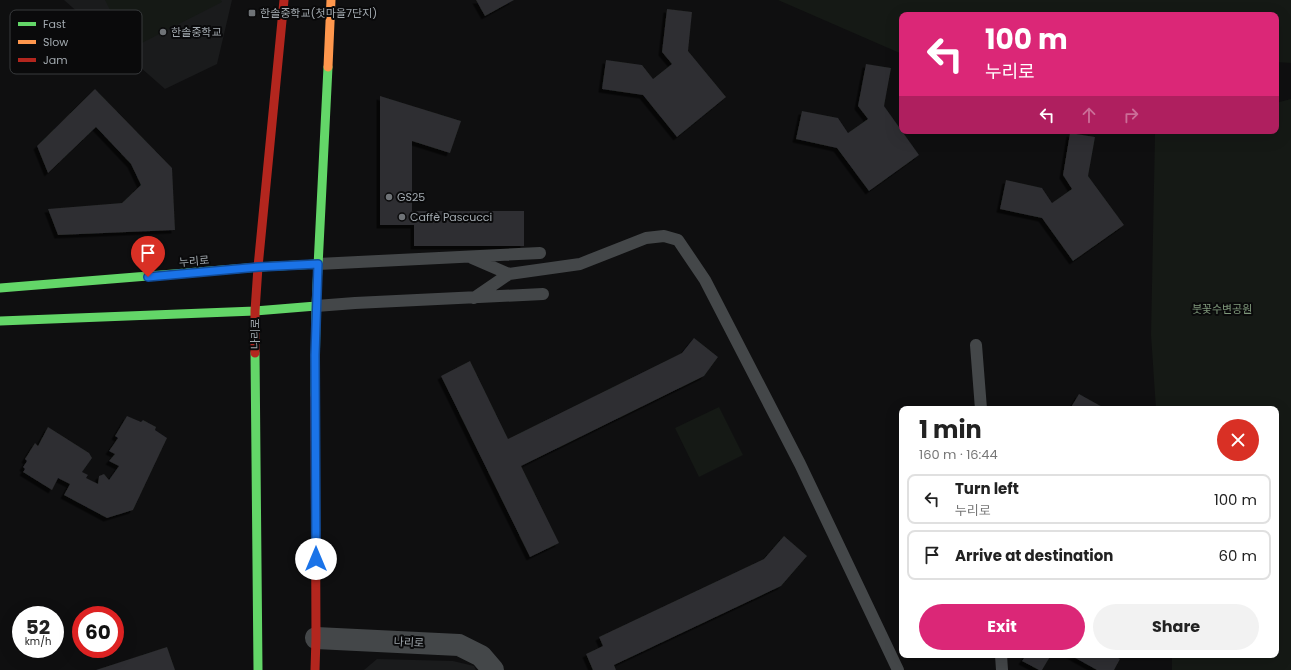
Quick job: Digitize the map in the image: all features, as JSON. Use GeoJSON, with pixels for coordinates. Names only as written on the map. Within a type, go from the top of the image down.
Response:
{"type":"FeatureCollection","features":[{"type":"Feature","properties":{"kind":"main road","name":"나리로"},"geometry":{"type":"LineString","coordinates":[[258,670],[255,311],[284,0]]}},
{"type":"Feature","properties":{"kind":"main road"},"geometry":{"type":"LineString","coordinates":[[315,670],[316,306],[331,0]]}},
{"type":"Feature","properties":{"kind":"main road","name":"누리로"},"geometry":{"type":"LineString","coordinates":[[0,288],[258,267],[318,264]]}},
{"type":"Feature","properties":{"kind":"main road"},"geometry":{"type":"LineString","coordinates":[[0,321],[255,311],[316,306]]}},
{"type":"Feature","properties":{"kind":"street","name":"나리로"},"geometry":{"type":"LineString","coordinates":[[316,638],[459,645],[481,656],[493,670]]}},
{"type":"Feature","properties":{"kind":"lane"},"geometry":{"type":"LineString","coordinates":[[474,298],[509,274],[580,264],[646,238],[664,236],[678,240],[705,280],[793,450],[898,670]]}},
{"type":"Feature","properties":{"kind":"lane"},"geometry":{"type":"LineString","coordinates":[[318,264],[540,253]]}},
{"type":"Feature","properties":{"kind":"lane"},"geometry":{"type":"LineString","coordinates":[[469,257],[509,274]]}},
{"type":"Feature","properties":{"kind":"lane"},"geometry":{"type":"LineString","coordinates":[[316,306],[543,294]]}},
{"type":"Feature","properties":{"kind":"lane"},"geometry":{"type":"LineString","coordinates":[[976,345],[981,406]]}},
{"type":"Feature","properties":{"kind":"lane"},"geometry":{"type":"LineString","coordinates":[[1001,658],[1002,670]]}},
{"type":"Feature","properties":{"kind":"shaded area","name":"한솔중학교"},"geometry":{"type":"Polygon","coordinates":[[[64,0],[232,0],[217,64],[165,89],[142,69],[142,10],[75,10],[64,0]]]}},
{"type":"Feature","properties":{"kind":"shaded area"},"geometry":{"type":"Polygon","coordinates":[[[377,659],[453,661],[474,666],[476,670],[364,670],[377,659]]]}},
{"type":"Feature","properties":{"kind":"green space"},"geometry":{"type":"Polygon","coordinates":[[[105,0],[221,0],[222,2],[142,43],[142,10],[110,10],[105,0]]]}},
{"type":"Feature","properties":{"kind":"green space"},"geometry":{"type":"Polygon","coordinates":[[[778,0],[1291,0],[1291,63],[1279,62],[1279,12],[899,12],[899,53],[778,0]]]}},
{"type":"Feature","properties":{"kind":"green space","name":"붓꽃수변공원"},"geometry":{"type":"Polygon","coordinates":[[[1291,99],[1291,670],[1172,670],[1172,658],[1279,658],[1279,406],[1156,406],[1151,335],[1155,134],[1279,134],[1279,102],[1291,99]]]}},
{"type":"Feature","properties":{"kind":"green space"},"geometry":{"type":"Polygon","coordinates":[[[719,407],[743,455],[699,477],[675,428],[719,407]]]}},
{"type":"Feature","properties":{"kind":"building"},"geometry":{"type":"Polygon","coordinates":[[[476,0],[514,0],[485,16],[476,0]]]}},
{"type":"Feature","properties":{"kind":"building"},"geometry":{"type":"Polygon","coordinates":[[[667,9],[692,12],[688,51],[726,97],[677,137],[643,95],[602,89],[606,60],[642,65],[653,79],[672,64],[662,52],[667,9]]]}},
{"type":"Feature","properties":{"kind":"building"},"geometry":{"type":"Polygon","coordinates":[[[866,64],[891,68],[884,106],[899,127],[899,134],[904,134],[919,155],[869,191],[837,148],[796,139],[802,111],[838,118],[848,133],[868,119],[858,106],[866,64]]]}},
{"type":"Feature","properties":{"kind":"building"},"geometry":{"type":"Polygon","coordinates":[[[95,89],[172,168],[175,230],[58,235],[48,209],[122,203],[141,185],[131,164],[96,127],[48,173],[37,146],[95,89]]]}},
{"type":"Feature","properties":{"kind":"building"},"geometry":{"type":"Polygon","coordinates":[[[380,96],[461,121],[450,153],[412,141],[412,211],[524,211],[524,246],[414,246],[414,225],[380,225],[380,96]]]}},
{"type":"Feature","properties":{"kind":"building"},"geometry":{"type":"Polygon","coordinates":[[[1070,134],[1095,137],[1088,176],[1124,225],[1073,261],[1042,218],[1000,209],[1006,180],[1042,188],[1052,203],[1072,189],[1063,175],[1070,134]]]}},
{"type":"Feature","properties":{"kind":"building"},"geometry":{"type":"Polygon","coordinates":[[[694,338],[718,357],[704,376],[521,466],[559,543],[530,557],[441,376],[470,361],[508,439],[682,353],[694,338]]]}},
{"type":"Feature","properties":{"kind":"building"},"geometry":{"type":"Polygon","coordinates":[[[1079,394],[1101,406],[1072,406],[1079,394]]]}},
{"type":"Feature","properties":{"kind":"building"},"geometry":{"type":"Polygon","coordinates":[[[127,416],[141,422],[143,420],[156,427],[155,430],[167,438],[133,510],[107,518],[64,495],[70,484],[58,478],[52,490],[23,472],[25,469],[23,467],[27,461],[25,459],[35,443],[38,446],[48,427],[89,453],[92,458],[82,472],[88,475],[86,478],[98,484],[99,476],[104,474],[109,480],[119,466],[109,461],[115,454],[109,451],[118,438],[115,436],[127,416]]]}},
{"type":"Feature","properties":{"kind":"building"},"geometry":{"type":"Polygon","coordinates":[[[784,536],[807,556],[781,586],[614,665],[616,670],[593,670],[586,654],[603,646],[599,637],[764,559],[784,536]]]}},
{"type":"Feature","properties":{"kind":"building"},"geometry":{"type":"Polygon","coordinates":[[[167,647],[175,670],[96,670],[167,647]]]}},
{"type":"Feature","properties":{"kind":"building"},"geometry":{"type":"Polygon","coordinates":[[[1024,658],[1049,658],[1042,670],[1039,670],[1022,661],[1024,658]]]}},
{"type":"Feature","properties":{"kind":"building"},"geometry":{"type":"Polygon","coordinates":[[[1075,658],[1120,659],[1114,670],[1097,670],[1075,658]]]}},
{"type":"Feature","properties":{"kind":"traffic: fast"},"geometry":{"type":"LineString","coordinates":[[315,395],[316,306],[328,67]]}},
{"type":"Feature","properties":{"kind":"traffic: fast"},"geometry":{"type":"LineString","coordinates":[[0,288],[258,267],[318,264]]}},
{"type":"Feature","properties":{"kind":"traffic: fast"},"geometry":{"type":"LineString","coordinates":[[0,321],[255,311],[316,306]]}},
{"type":"Feature","properties":{"kind":"traffic: fast"},"geometry":{"type":"LineString","coordinates":[[255,353],[258,670]]}},
{"type":"Feature","properties":{"kind":"traffic: slow"},"geometry":{"type":"LineString","coordinates":[[328,67],[331,0]]}},
{"type":"Feature","properties":{"kind":"traffic: jam"},"geometry":{"type":"LineString","coordinates":[[255,353],[255,311],[258,267],[284,0]]}},
{"type":"Feature","properties":{"kind":"traffic: jam"},"geometry":{"type":"LineString","coordinates":[[315,395],[315,670]]}},
{"type":"Feature","properties":{"kind":"place","name":"한솔중학교(첫마을7단지)"},"geometry":{"type":"Point","coordinates":[252,13]}},
{"type":"Feature","properties":{"kind":"place","name":"한솔중학교"},"geometry":{"type":"Point","coordinates":[163,32]}},
{"type":"Feature","properties":{"kind":"place","name":"GS25"},"geometry":{"type":"Point","coordinates":[389,197]}},
{"type":"Feature","properties":{"kind":"place","name":"Caffè Pascucci"},"geometry":{"type":"Point","coordinates":[402,217]}},
{"type":"Feature","properties":{"kind":"route"},"geometry":{"type":"LineString","coordinates":[[148,277],[258,267],[318,264],[315,355],[316,559]]}}]}
